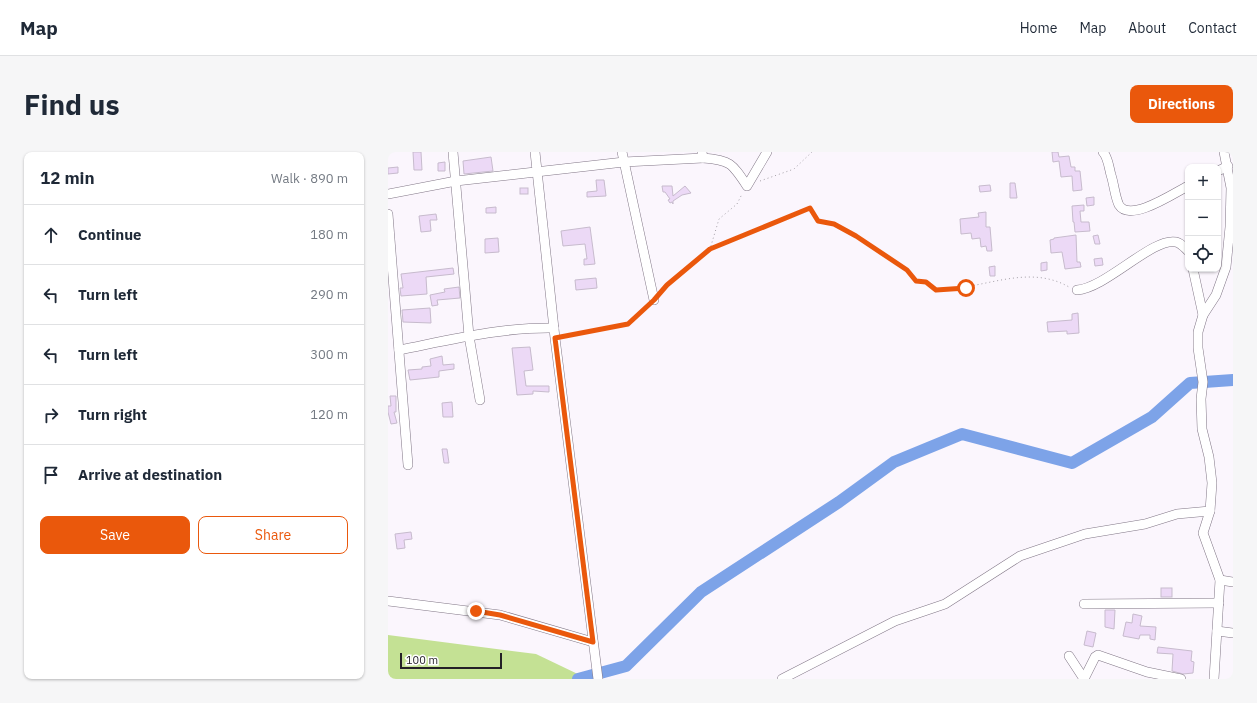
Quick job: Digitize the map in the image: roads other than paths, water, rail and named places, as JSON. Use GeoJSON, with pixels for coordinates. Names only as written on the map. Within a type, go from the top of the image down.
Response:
{"type":"FeatureCollection","features":[{"type":"Feature","properties":{"kind":"street"},"geometry":{"type":"LineString","coordinates":[[453,152],[469,336],[480,400]]}},
{"type":"Feature","properties":{"kind":"street"},"geometry":{"type":"LineString","coordinates":[[535,152],[555,338],[598,679]]}},
{"type":"Feature","properties":{"kind":"street"},"geometry":{"type":"LineString","coordinates":[[622,152],[654,300]]}},
{"type":"Feature","properties":{"kind":"street"},"geometry":{"type":"LineString","coordinates":[[388,194],[456,181],[624,162],[702,155],[724,160],[736,169],[747,186],[767,152]]}},
{"type":"Feature","properties":{"kind":"street"},"geometry":{"type":"LineString","coordinates":[[1103,152],[1119,204],[1124,210],[1132,212],[1145,208],[1185,188]]}},
{"type":"Feature","properties":{"kind":"street"},"geometry":{"type":"LineString","coordinates":[[1214,679],[1220,580],[1203,533],[1210,511],[1212,483],[1209,457],[1202,429],[1201,399],[1203,382],[1198,348],[1198,332],[1203,315],[1216,295],[1226,267],[1230,227],[1231,188],[1228,166],[1224,152]]}},
{"type":"Feature","properties":{"kind":"street"},"geometry":{"type":"LineString","coordinates":[[1221,170],[1228,166]]}},
{"type":"Feature","properties":{"kind":"street"},"geometry":{"type":"LineString","coordinates":[[388,214],[408,465]]}},
{"type":"Feature","properties":{"kind":"street"},"geometry":{"type":"LineString","coordinates":[[1077,290],[1083,290],[1111,277],[1136,258],[1164,243],[1174,241],[1182,244],[1185,248]]}},
{"type":"Feature","properties":{"kind":"street"},"geometry":{"type":"LineString","coordinates":[[1194,272],[1203,315]]}},
{"type":"Feature","properties":{"kind":"street"},"geometry":{"type":"LineString","coordinates":[[399,350],[469,336],[535,328],[554,328]]}},
{"type":"Feature","properties":{"kind":"street"},"geometry":{"type":"LineString","coordinates":[[782,679],[895,621],[945,604],[1020,556],[1085,534],[1145,524],[1177,514],[1210,511]]}},
{"type":"Feature","properties":{"kind":"street"},"geometry":{"type":"LineString","coordinates":[[1220,580],[1233,582]]}},
{"type":"Feature","properties":{"kind":"street"},"geometry":{"type":"LineString","coordinates":[[388,601],[500,615],[593,642]]}},
{"type":"Feature","properties":{"kind":"street"},"geometry":{"type":"LineString","coordinates":[[1084,604],[1219,603]]}},
{"type":"Feature","properties":{"kind":"street"},"geometry":{"type":"LineString","coordinates":[[1217,632],[1233,633]]}},
{"type":"Feature","properties":{"kind":"street"},"geometry":{"type":"LineString","coordinates":[[1084,679],[1095,657],[1098,655],[1147,672],[1181,679]]}},
{"type":"Feature","properties":{"kind":"street"},"geometry":{"type":"LineString","coordinates":[[1069,656],[1084,679]]}},
{"type":"Feature","properties":{"kind":"waterway"},"geometry":{"type":"LineString","coordinates":[[578,679],[626,666],[701,592],[839,502],[894,462],[962,434],[1072,463],[1152,417],[1190,383],[1233,380]]}}]}
